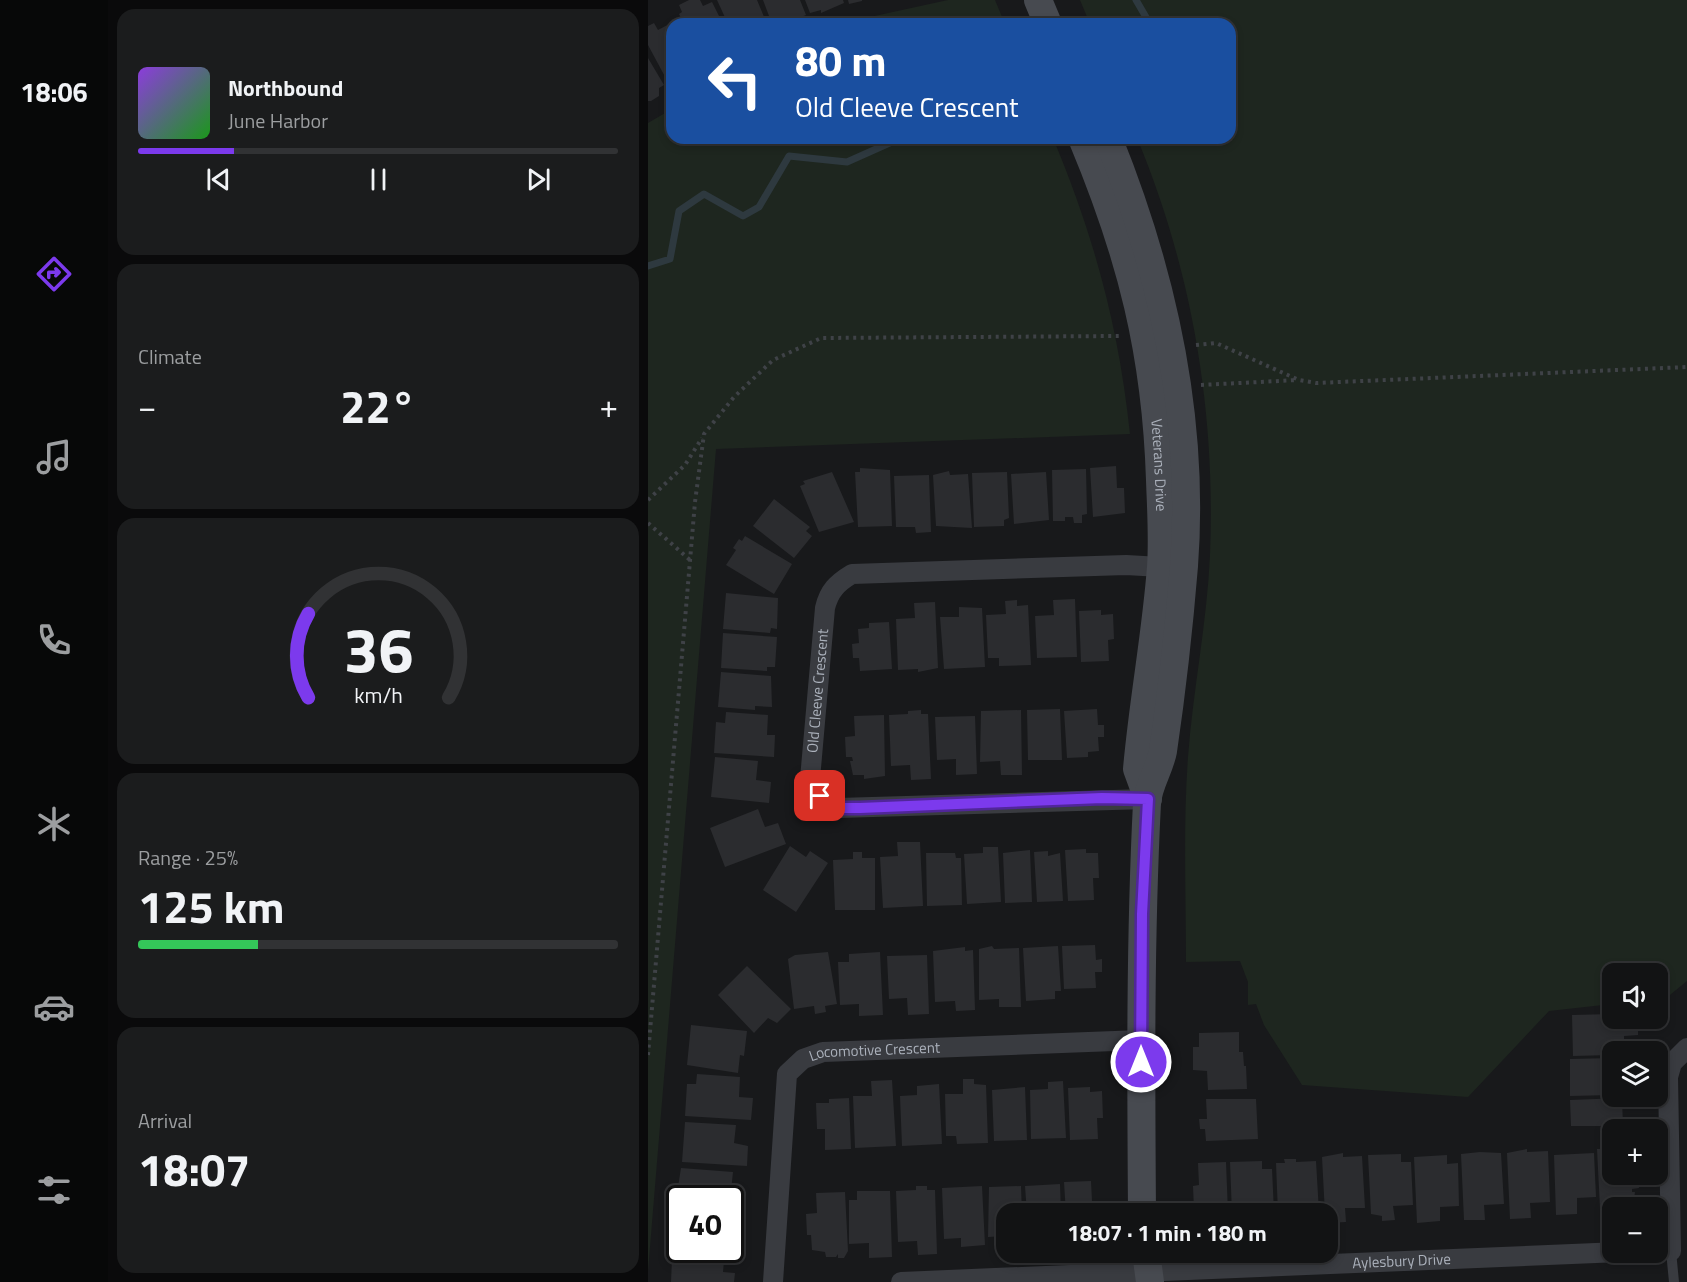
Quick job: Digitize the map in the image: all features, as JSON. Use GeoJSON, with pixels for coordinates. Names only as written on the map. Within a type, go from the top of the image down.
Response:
{"type":"FeatureCollection","features":[{"type":"Feature","properties":{"kind":"street"},"geometry":{"type":"LineString","coordinates":[[1038,0],[1046,18]]}},
{"type":"Feature","properties":{"kind":"street","name":"Veterans Drive"},"geometry":{"type":"LineString","coordinates":[[1085,144],[1130,268],[1146,337],[1160,451],[1161,567],[1137,769],[1148,799]]}},
{"type":"Feature","properties":{"kind":"street","name":"Veterans Drive"},"geometry":{"type":"LineString","coordinates":[[1110,144],[1147,246],[1174,360],[1181,414],[1184,469],[1184,564],[1162,754],[1148,799],[1142,914],[1142,1203]]}},
{"type":"Feature","properties":{"kind":"street","name":"Old Cleeve Crescent"},"geometry":{"type":"LineString","coordinates":[[1148,799],[838,808],[820,796],[810,779],[825,608],[828,596],[837,583],[852,574],[1126,565],[1161,567]]}},
{"type":"Feature","properties":{"kind":"street","name":"Locomotive Crescent"},"geometry":{"type":"LineString","coordinates":[[773,1282],[787,1074],[803,1059],[823,1052],[1141,1040]]}},
{"type":"Feature","properties":{"kind":"street"},"geometry":{"type":"LineString","coordinates":[[1672,1251],[1668,1077],[1672,1063],[1687,1048]]}},
{"type":"Feature","properties":{"kind":"street","name":"Aylesbury Drive"},"geometry":{"type":"LineString","coordinates":[[901,1282],[1148,1269],[1602,1253]]}},
{"type":"Feature","properties":{"kind":"lane"},"geometry":{"type":"LineString","coordinates":[[1672,1251],[1674,1282]]}},
{"type":"Feature","properties":{"kind":"path"},"geometry":{"type":"LineString","coordinates":[[648,500],[686,465],[704,434],[734,397],[773,360],[821,338],[1119,336]]}},
{"type":"Feature","properties":{"kind":"path"},"geometry":{"type":"LineString","coordinates":[[1195,346],[1216,343],[1299,380]]}},
{"type":"Feature","properties":{"kind":"path"},"geometry":{"type":"LineString","coordinates":[[1201,385],[1299,380],[1316,383],[1351,383],[1687,367]]}},
{"type":"Feature","properties":{"kind":"path"},"geometry":{"type":"LineString","coordinates":[[648,1055],[690,560],[704,434]]}},
{"type":"Feature","properties":{"kind":"path"},"geometry":{"type":"LineString","coordinates":[[648,523],[690,560]]}},
{"type":"Feature","properties":{"kind":"shaded area"},"geometry":{"type":"Polygon","coordinates":[[[948,0],[995,0],[1002,18],[868,18],[948,0]]]}},
{"type":"Feature","properties":{"kind":"shaded area"},"geometry":{"type":"Polygon","coordinates":[[[1080,0],[1687,0],[1687,981],[1668,997],[1668,963],[1602,963],[1602,1005],[1549,1011],[1468,1097],[1302,1085],[1264,1025],[1256,1004],[1248,1005],[1248,982],[1240,961],[1186,962],[1186,783],[1210,555],[1209,448],[1204,395],[1186,290],[1156,188],[1139,144],[1236,144],[1236,18],[1088,18],[1080,0]]]}},
{"type":"Feature","properties":{"kind":"shaded area"},"geometry":{"type":"Polygon","coordinates":[[[666,112],[666,144],[1055,144],[1081,211],[1103,283],[1119,357],[1130,434],[716,449],[648,1271],[648,123],[666,112]]]}},
{"type":"Feature","properties":{"kind":"building"},"geometry":{"type":"Polygon","coordinates":[[[689,0],[700,0],[703,6],[712,2],[720,18],[681,18],[679,14],[682,12],[679,5],[689,0]]]}},
{"type":"Feature","properties":{"kind":"building"},"geometry":{"type":"Polygon","coordinates":[[[717,0],[757,0],[764,18],[725,18],[717,0]]]}},
{"type":"Feature","properties":{"kind":"building"},"geometry":{"type":"Polygon","coordinates":[[[763,0],[800,0],[806,15],[799,18],[770,18],[763,0]]]}},
{"type":"Feature","properties":{"kind":"building"},"geometry":{"type":"Polygon","coordinates":[[[805,0],[843,0],[844,3],[821,13],[821,10],[810,13],[805,0]]]}},
{"type":"Feature","properties":{"kind":"building"},"geometry":{"type":"Polygon","coordinates":[[[848,0],[862,0],[862,1],[849,4],[848,0]]]}},
{"type":"Feature","properties":{"kind":"building"},"geometry":{"type":"Polygon","coordinates":[[[654,23],[658,30],[666,26],[666,79],[648,45],[648,26],[654,23]]]}},
{"type":"Feature","properties":{"kind":"building"},"geometry":{"type":"Polygon","coordinates":[[[648,58],[664,85],[659,88],[659,96],[651,101],[648,101],[648,58]]]}},
{"type":"Feature","properties":{"kind":"building"},"geometry":{"type":"Polygon","coordinates":[[[1116,466],[1117,488],[1124,488],[1125,513],[1093,517],[1090,468],[1116,466]]]}},
{"type":"Feature","properties":{"kind":"building"},"geometry":{"type":"Polygon","coordinates":[[[860,468],[890,470],[892,526],[858,527],[855,472],[860,472],[860,468]]]}},
{"type":"Feature","properties":{"kind":"building"},"geometry":{"type":"Polygon","coordinates":[[[1086,469],[1087,514],[1082,515],[1082,523],[1074,523],[1073,517],[1065,517],[1065,521],[1053,521],[1052,470],[1086,469]]]}},
{"type":"Feature","properties":{"kind":"building"},"geometry":{"type":"Polygon","coordinates":[[[949,471],[950,475],[968,474],[972,528],[936,526],[933,475],[949,471]]]}},
{"type":"Feature","properties":{"kind":"building"},"geometry":{"type":"Polygon","coordinates":[[[832,472],[854,522],[819,532],[800,486],[805,484],[803,481],[832,472]]]}},
{"type":"Feature","properties":{"kind":"building"},"geometry":{"type":"Polygon","coordinates":[[[1007,472],[1009,518],[1004,520],[1004,526],[974,527],[972,473],[1007,472]]]}},
{"type":"Feature","properties":{"kind":"building"},"geometry":{"type":"Polygon","coordinates":[[[1046,472],[1049,520],[1014,524],[1011,474],[1046,472]]]}},
{"type":"Feature","properties":{"kind":"building"},"geometry":{"type":"Polygon","coordinates":[[[929,475],[931,532],[916,533],[915,527],[896,527],[894,476],[929,475]]]}},
{"type":"Feature","properties":{"kind":"building"},"geometry":{"type":"Polygon","coordinates":[[[774,499],[810,527],[806,531],[812,536],[794,558],[753,526],[774,499]]]}},
{"type":"Feature","properties":{"kind":"building"},"geometry":{"type":"Polygon","coordinates":[[[745,536],[792,564],[774,594],[726,565],[736,550],[733,548],[739,539],[742,541],[745,536]]]}},
{"type":"Feature","properties":{"kind":"building"},"geometry":{"type":"Polygon","coordinates":[[[726,593],[778,598],[777,629],[771,628],[770,633],[723,629],[726,593]]]}},
{"type":"Feature","properties":{"kind":"building"},"geometry":{"type":"Polygon","coordinates":[[[1075,599],[1077,657],[1037,658],[1035,616],[1054,615],[1053,600],[1075,599]]]}},
{"type":"Feature","properties":{"kind":"building"},"geometry":{"type":"Polygon","coordinates":[[[1017,600],[1017,606],[1028,605],[1031,665],[999,666],[999,658],[988,658],[986,615],[1006,614],[1005,601],[1017,600]]]}},
{"type":"Feature","properties":{"kind":"building"},"geometry":{"type":"Polygon","coordinates":[[[935,602],[938,668],[918,672],[918,669],[898,670],[896,619],[915,618],[914,603],[935,602]]]}},
{"type":"Feature","properties":{"kind":"building"},"geometry":{"type":"Polygon","coordinates":[[[959,607],[982,608],[985,667],[944,669],[940,617],[959,617],[959,607]]]}},
{"type":"Feature","properties":{"kind":"building"},"geometry":{"type":"Polygon","coordinates":[[[1101,610],[1101,615],[1113,614],[1114,639],[1108,640],[1109,661],[1081,662],[1079,611],[1101,610]]]}},
{"type":"Feature","properties":{"kind":"building"},"geometry":{"type":"Polygon","coordinates":[[[889,622],[892,669],[860,671],[859,658],[853,658],[852,644],[859,643],[858,629],[869,628],[869,623],[889,622]]]}},
{"type":"Feature","properties":{"kind":"building"},"geometry":{"type":"Polygon","coordinates":[[[723,633],[777,637],[775,667],[767,667],[767,671],[721,668],[723,633]]]}},
{"type":"Feature","properties":{"kind":"building"},"geometry":{"type":"Polygon","coordinates":[[[721,672],[771,676],[772,707],[755,706],[755,710],[718,707],[721,672]]]}},
{"type":"Feature","properties":{"kind":"building"},"geometry":{"type":"Polygon","coordinates":[[[1060,709],[1062,760],[1028,760],[1027,710],[1060,709]]]}},
{"type":"Feature","properties":{"kind":"building"},"geometry":{"type":"Polygon","coordinates":[[[1097,709],[1098,725],[1104,725],[1104,737],[1098,737],[1099,751],[1088,752],[1088,757],[1067,758],[1064,711],[1097,709]]]}},
{"type":"Feature","properties":{"kind":"building"},"geometry":{"type":"Polygon","coordinates":[[[921,710],[921,714],[928,714],[931,779],[911,780],[910,765],[891,766],[889,715],[908,714],[908,711],[921,710]]]}},
{"type":"Feature","properties":{"kind":"building"},"geometry":{"type":"Polygon","coordinates":[[[1021,710],[1022,775],[1001,775],[1000,761],[980,762],[981,711],[1021,710]]]}},
{"type":"Feature","properties":{"kind":"building"},"geometry":{"type":"Polygon","coordinates":[[[726,712],[768,715],[767,735],[775,735],[774,757],[714,753],[716,722],[725,723],[726,712]]]}},
{"type":"Feature","properties":{"kind":"building"},"geometry":{"type":"Polygon","coordinates":[[[884,715],[885,776],[864,779],[864,775],[853,775],[850,761],[853,761],[852,757],[846,757],[845,737],[855,736],[854,716],[884,715]]]}},
{"type":"Feature","properties":{"kind":"building"},"geometry":{"type":"Polygon","coordinates":[[[975,716],[977,774],[956,775],[956,759],[937,760],[935,717],[975,716]]]}},
{"type":"Feature","properties":{"kind":"building"},"geometry":{"type":"Polygon","coordinates":[[[715,757],[758,761],[756,780],[771,782],[769,803],[711,797],[715,757]]]}},
{"type":"Feature","properties":{"kind":"building"},"geometry":{"type":"Polygon","coordinates":[[[758,809],[765,827],[778,823],[786,844],[725,867],[710,828],[758,809]]]}},
{"type":"Feature","properties":{"kind":"building"},"geometry":{"type":"Polygon","coordinates":[[[897,842],[920,842],[923,906],[883,908],[880,857],[898,856],[897,842]]]}},
{"type":"Feature","properties":{"kind":"building"},"geometry":{"type":"Polygon","coordinates":[[[790,846],[806,857],[810,851],[828,863],[796,912],[763,890],[790,846]]]}},
{"type":"Feature","properties":{"kind":"building"},"geometry":{"type":"Polygon","coordinates":[[[983,847],[998,847],[1001,902],[967,904],[964,854],[983,853],[983,847]]]}},
{"type":"Feature","properties":{"kind":"building"},"geometry":{"type":"Polygon","coordinates":[[[1086,849],[1086,853],[1098,853],[1099,878],[1093,878],[1094,900],[1068,901],[1065,850],[1086,849]]]}},
{"type":"Feature","properties":{"kind":"building"},"geometry":{"type":"Polygon","coordinates":[[[1030,850],[1032,902],[1005,903],[1003,853],[1030,850]]]}},
{"type":"Feature","properties":{"kind":"building"},"geometry":{"type":"Polygon","coordinates":[[[1048,851],[1048,856],[1060,853],[1063,901],[1037,902],[1034,852],[1048,851]]]}},
{"type":"Feature","properties":{"kind":"building"},"geometry":{"type":"Polygon","coordinates":[[[853,852],[862,852],[862,858],[875,858],[875,910],[835,910],[833,860],[853,859],[853,852]]]}},
{"type":"Feature","properties":{"kind":"building"},"geometry":{"type":"Polygon","coordinates":[[[926,853],[955,853],[956,858],[961,858],[962,905],[927,906],[926,853]]]}},
{"type":"Feature","properties":{"kind":"building"},"geometry":{"type":"Polygon","coordinates":[[[1095,945],[1096,960],[1102,959],[1102,972],[1095,972],[1096,988],[1064,989],[1062,946],[1095,945]]]}},
{"type":"Feature","properties":{"kind":"building"},"geometry":{"type":"Polygon","coordinates":[[[992,946],[994,949],[1019,948],[1021,1007],[999,1007],[999,999],[979,1000],[979,949],[992,946]]]}},
{"type":"Feature","properties":{"kind":"building"},"geometry":{"type":"Polygon","coordinates":[[[1058,946],[1061,991],[1055,991],[1055,999],[1026,1001],[1023,948],[1058,946]]]}},
{"type":"Feature","properties":{"kind":"building"},"geometry":{"type":"Polygon","coordinates":[[[965,947],[965,951],[973,950],[975,1010],[956,1011],[955,1001],[935,1002],[933,951],[965,947]]]}},
{"type":"Feature","properties":{"kind":"building"},"geometry":{"type":"Polygon","coordinates":[[[828,952],[837,1004],[825,1006],[826,1012],[815,1014],[814,1006],[794,1009],[788,959],[795,955],[828,952]]]}},
{"type":"Feature","properties":{"kind":"building"},"geometry":{"type":"Polygon","coordinates":[[[880,952],[883,1015],[859,1016],[859,1004],[840,1005],[838,962],[849,962],[849,954],[880,952]]]}},
{"type":"Feature","properties":{"kind":"building"},"geometry":{"type":"Polygon","coordinates":[[[927,955],[929,1014],[908,1015],[907,998],[889,999],[887,956],[927,955]]]}},
{"type":"Feature","properties":{"kind":"building"},"geometry":{"type":"Polygon","coordinates":[[[747,966],[791,1009],[777,1023],[768,1018],[754,1033],[718,995],[747,966]]]}},
{"type":"Feature","properties":{"kind":"building"},"geometry":{"type":"Polygon","coordinates":[[[1602,1014],[1602,1029],[1638,1029],[1638,1035],[1624,1036],[1624,1041],[1602,1041],[1602,1055],[1573,1056],[1572,1015],[1602,1014]]]}},
{"type":"Feature","properties":{"kind":"building"},"geometry":{"type":"Polygon","coordinates":[[[691,1025],[747,1031],[744,1056],[740,1055],[738,1073],[687,1065],[691,1025]]]}},
{"type":"Feature","properties":{"kind":"building"},"geometry":{"type":"Polygon","coordinates":[[[1239,1032],[1239,1052],[1243,1052],[1247,1089],[1208,1090],[1207,1071],[1193,1070],[1193,1047],[1199,1047],[1199,1033],[1239,1032]]]}},
{"type":"Feature","properties":{"kind":"building"},"geometry":{"type":"Polygon","coordinates":[[[1602,1058],[1602,1095],[1570,1096],[1570,1059],[1602,1058]]]}},
{"type":"Feature","properties":{"kind":"building"},"geometry":{"type":"Polygon","coordinates":[[[697,1074],[740,1077],[739,1097],[753,1098],[751,1120],[685,1116],[687,1084],[696,1084],[697,1074]]]}},
{"type":"Feature","properties":{"kind":"building"},"geometry":{"type":"Polygon","coordinates":[[[963,1079],[974,1079],[974,1084],[986,1085],[988,1143],[957,1144],[956,1136],[946,1136],[945,1094],[963,1094],[963,1079]]]}},
{"type":"Feature","properties":{"kind":"building"},"geometry":{"type":"Polygon","coordinates":[[[892,1080],[896,1146],[855,1148],[853,1096],[872,1096],[871,1081],[892,1080]]]}},
{"type":"Feature","properties":{"kind":"building"},"geometry":{"type":"Polygon","coordinates":[[[1063,1081],[1066,1138],[1031,1139],[1030,1090],[1048,1089],[1048,1082],[1063,1081]]]}},
{"type":"Feature","properties":{"kind":"building"},"geometry":{"type":"Polygon","coordinates":[[[939,1084],[942,1144],[902,1146],[900,1096],[917,1095],[917,1086],[939,1084]]]}},
{"type":"Feature","properties":{"kind":"building"},"geometry":{"type":"Polygon","coordinates":[[[1025,1087],[1027,1140],[994,1141],[992,1090],[1025,1087]]]}},
{"type":"Feature","properties":{"kind":"building"},"geometry":{"type":"Polygon","coordinates":[[[1090,1087],[1090,1092],[1102,1091],[1103,1118],[1097,1118],[1098,1139],[1070,1140],[1068,1088],[1090,1087]]]}},
{"type":"Feature","properties":{"kind":"building"},"geometry":{"type":"Polygon","coordinates":[[[849,1098],[851,1149],[825,1150],[825,1129],[817,1129],[816,1103],[829,1103],[829,1099],[849,1098]]]}},
{"type":"Feature","properties":{"kind":"building"},"geometry":{"type":"Polygon","coordinates":[[[1206,1099],[1256,1099],[1258,1139],[1206,1141],[1205,1129],[1200,1129],[1199,1119],[1207,1119],[1206,1099]]]}},
{"type":"Feature","properties":{"kind":"building"},"geometry":{"type":"Polygon","coordinates":[[[1602,1099],[1602,1107],[1622,1107],[1623,1119],[1602,1119],[1602,1126],[1571,1126],[1570,1100],[1602,1099]]]}},
{"type":"Feature","properties":{"kind":"building"},"geometry":{"type":"Polygon","coordinates":[[[685,1122],[736,1125],[734,1143],[748,1146],[747,1166],[682,1162],[685,1122]]]}},
{"type":"Feature","properties":{"kind":"building"},"geometry":{"type":"Polygon","coordinates":[[[1527,1149],[1527,1152],[1548,1151],[1550,1202],[1530,1203],[1531,1218],[1510,1219],[1507,1153],[1527,1149]]]}},
{"type":"Feature","properties":{"kind":"building"},"geometry":{"type":"Polygon","coordinates":[[[1597,1149],[1602,1149],[1602,1185],[1639,1185],[1639,1188],[1632,1189],[1632,1192],[1635,1192],[1634,1197],[1602,1197],[1602,1208],[1600,1208],[1597,1149]]]}},
{"type":"Feature","properties":{"kind":"building"},"geometry":{"type":"Polygon","coordinates":[[[1343,1153],[1343,1157],[1362,1156],[1365,1208],[1345,1208],[1346,1222],[1338,1222],[1338,1203],[1324,1203],[1322,1157],[1343,1153]]]}},
{"type":"Feature","properties":{"kind":"building"},"geometry":{"type":"Polygon","coordinates":[[[1501,1153],[1504,1204],[1484,1205],[1485,1220],[1464,1220],[1461,1154],[1501,1153]]]}},
{"type":"Feature","properties":{"kind":"building"},"geometry":{"type":"Polygon","coordinates":[[[1594,1153],[1596,1197],[1577,1198],[1577,1214],[1556,1215],[1554,1155],[1594,1153]]]}},
{"type":"Feature","properties":{"kind":"building"},"geometry":{"type":"Polygon","coordinates":[[[1401,1154],[1401,1162],[1411,1162],[1413,1205],[1393,1206],[1395,1220],[1382,1221],[1382,1216],[1371,1214],[1368,1155],[1401,1154]]]}},
{"type":"Feature","properties":{"kind":"building"},"geometry":{"type":"Polygon","coordinates":[[[1447,1155],[1447,1164],[1458,1163],[1459,1206],[1440,1207],[1440,1221],[1417,1223],[1414,1157],[1447,1155]]]}},
{"type":"Feature","properties":{"kind":"building"},"geometry":{"type":"Polygon","coordinates":[[[1284,1159],[1296,1159],[1296,1162],[1316,1161],[1318,1203],[1278,1203],[1276,1163],[1285,1163],[1284,1159]]]}},
{"type":"Feature","properties":{"kind":"building"},"geometry":{"type":"Polygon","coordinates":[[[1262,1161],[1262,1169],[1272,1169],[1274,1203],[1232,1203],[1230,1162],[1262,1161]]]}},
{"type":"Feature","properties":{"kind":"building"},"geometry":{"type":"Polygon","coordinates":[[[1226,1162],[1228,1203],[1194,1203],[1193,1186],[1199,1185],[1198,1163],[1226,1162]]]}},
{"type":"Feature","properties":{"kind":"building"},"geometry":{"type":"Polygon","coordinates":[[[681,1168],[733,1172],[732,1185],[678,1185],[681,1168]]]}},
{"type":"Feature","properties":{"kind":"building"},"geometry":{"type":"Polygon","coordinates":[[[1091,1181],[1092,1201],[1099,1203],[1065,1203],[1064,1182],[1091,1181]]]}},
{"type":"Feature","properties":{"kind":"building"},"geometry":{"type":"Polygon","coordinates":[[[1060,1184],[1061,1203],[1026,1203],[1025,1186],[1060,1184]]]}},
{"type":"Feature","properties":{"kind":"building"},"geometry":{"type":"Polygon","coordinates":[[[916,1186],[927,1186],[927,1190],[935,1190],[937,1254],[918,1255],[917,1241],[898,1242],[896,1191],[916,1190],[916,1186]]]}},
{"type":"Feature","properties":{"kind":"building"},"geometry":{"type":"Polygon","coordinates":[[[982,1186],[985,1245],[961,1247],[961,1238],[944,1239],[942,1188],[982,1186]]]}},
{"type":"Feature","properties":{"kind":"building"},"geometry":{"type":"Polygon","coordinates":[[[1021,1186],[1022,1203],[996,1203],[996,1237],[988,1237],[989,1187],[1021,1186]]]}},
{"type":"Feature","properties":{"kind":"building"},"geometry":{"type":"Polygon","coordinates":[[[857,1191],[890,1191],[892,1257],[869,1258],[869,1243],[849,1244],[849,1200],[857,1200],[857,1191]]]}},
{"type":"Feature","properties":{"kind":"building"},"geometry":{"type":"Polygon","coordinates":[[[845,1192],[848,1251],[844,1258],[838,1258],[838,1254],[836,1257],[826,1257],[825,1252],[812,1250],[811,1235],[807,1235],[806,1214],[817,1213],[816,1193],[845,1192]]]}},
{"type":"Feature","properties":{"kind":"building"},"geometry":{"type":"Polygon","coordinates":[[[672,1263],[724,1263],[723,1272],[735,1273],[734,1282],[671,1282],[672,1263]]]}},
{"type":"Feature","properties":{"kind":"waterway"},"geometry":{"type":"LineString","coordinates":[[1136,0],[1146,18]]}},
{"type":"Feature","properties":{"kind":"waterway"},"geometry":{"type":"LineString","coordinates":[[648,266],[670,259],[679,211],[704,194],[743,216],[759,207],[789,156],[847,162],[887,144]]}},
{"type":"Feature","properties":{"kind":"route"},"geometry":{"type":"LineString","coordinates":[[820,796],[838,808],[1102,798],[1148,799],[1142,914],[1141,1062]]}}]}
